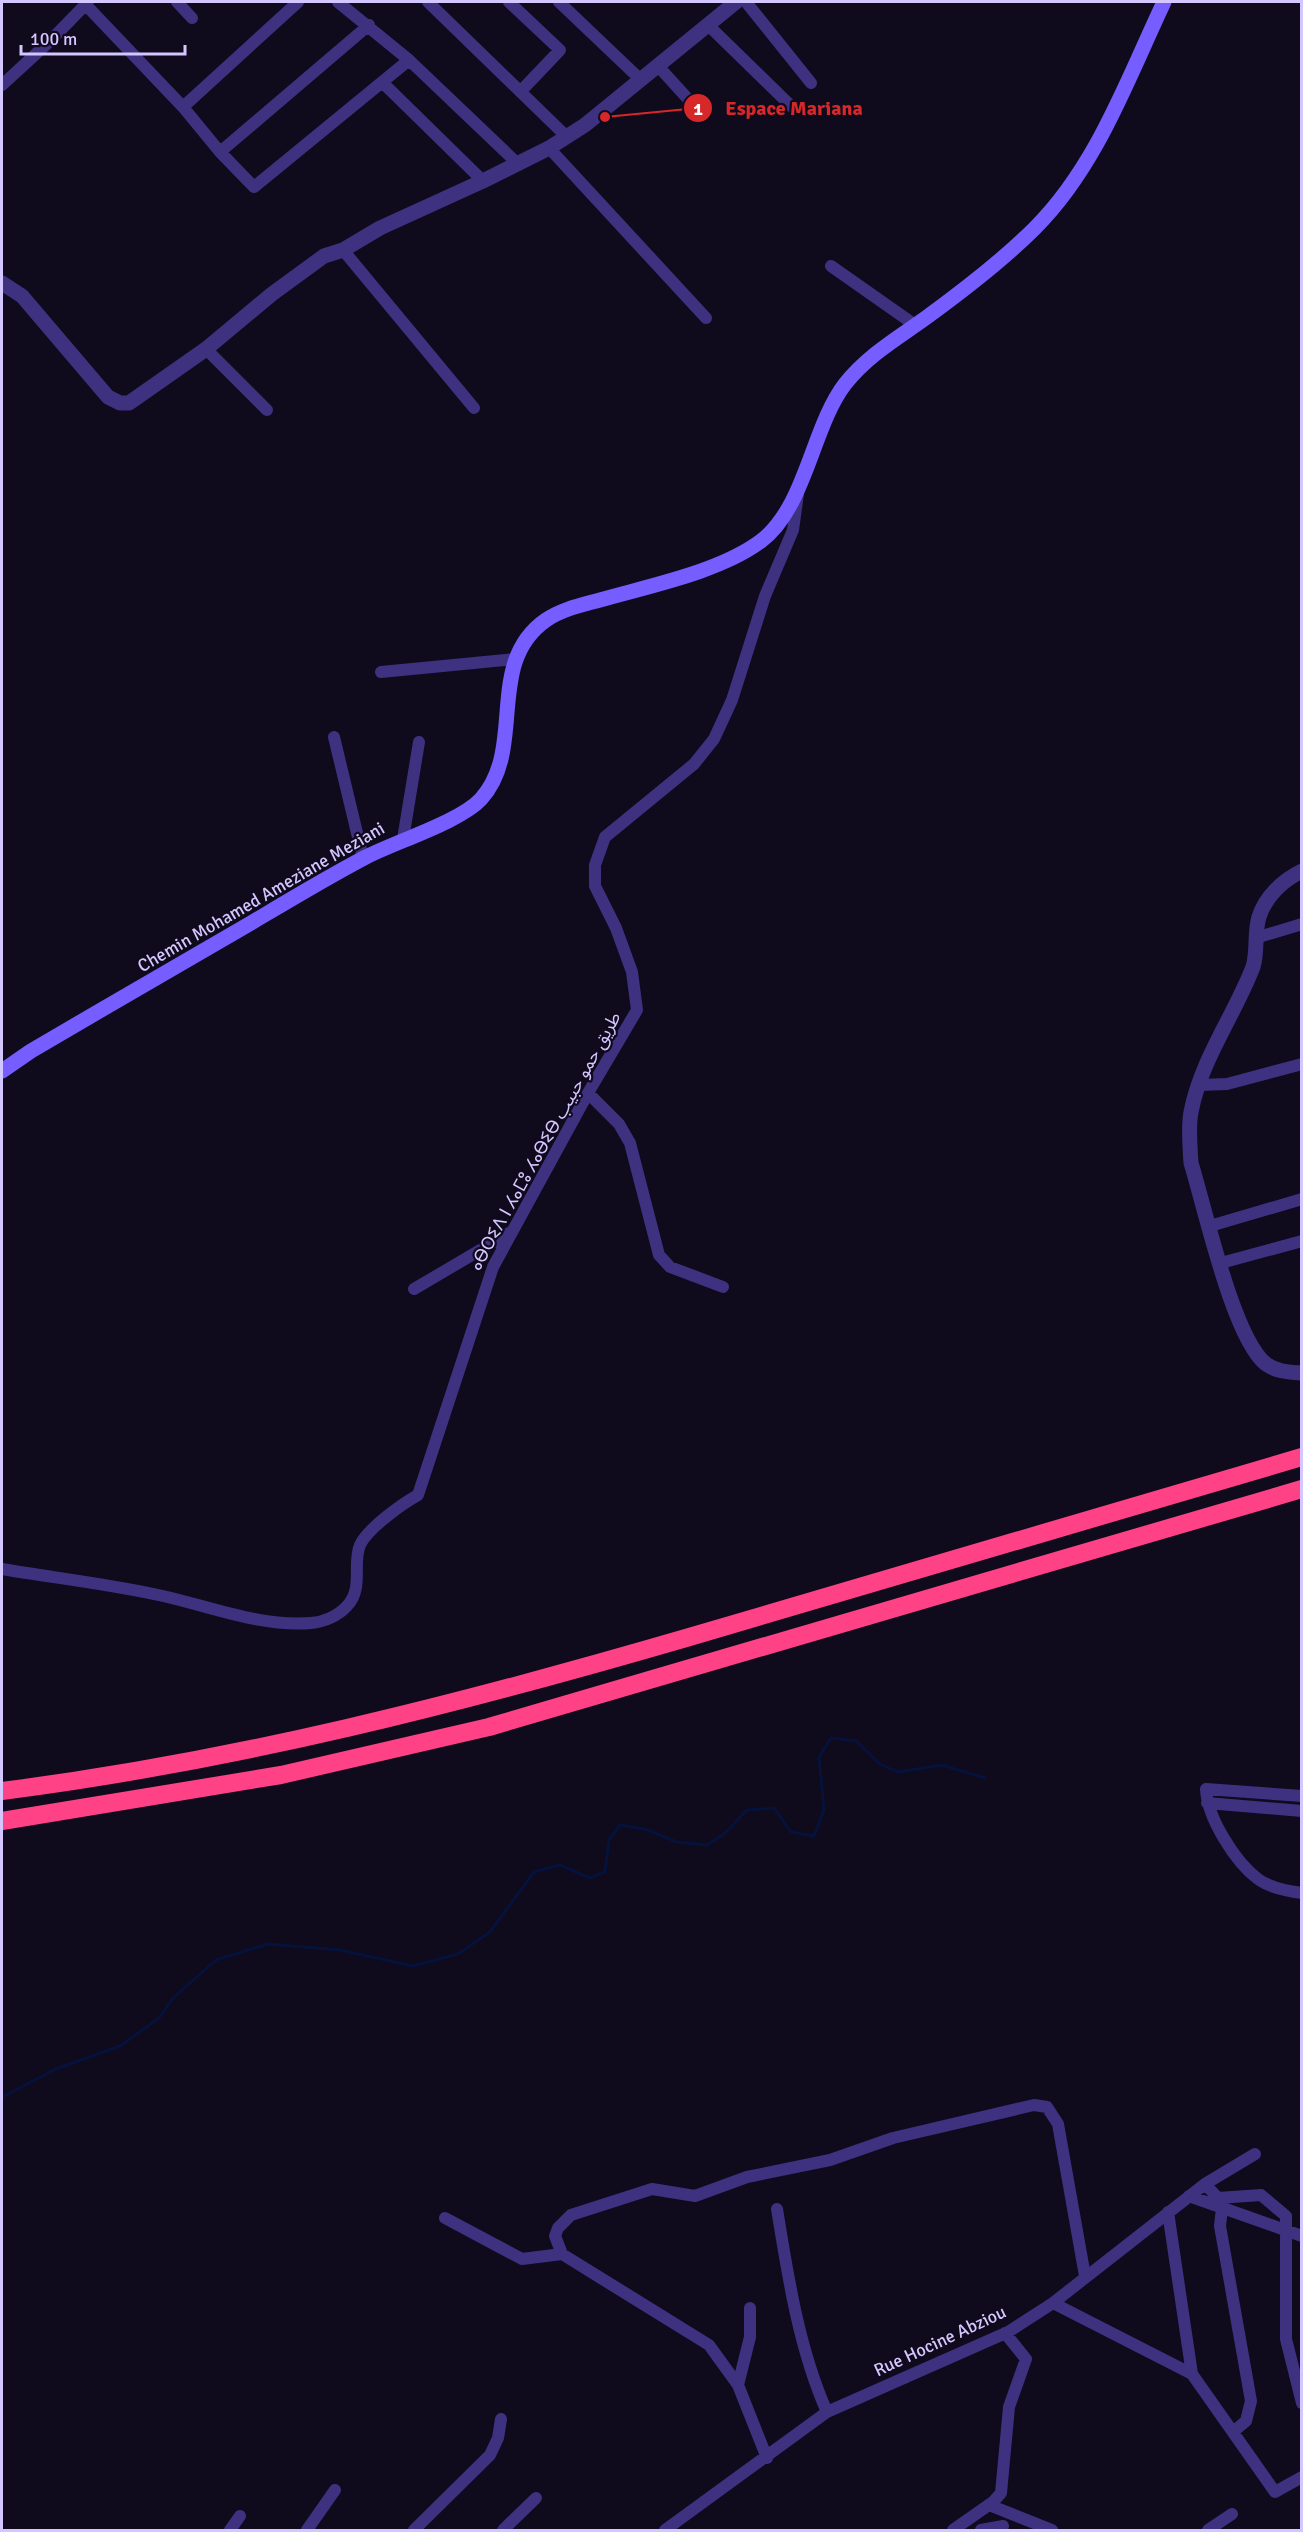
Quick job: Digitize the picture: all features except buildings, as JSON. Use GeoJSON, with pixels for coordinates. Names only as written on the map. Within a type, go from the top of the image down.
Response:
{"type":"FeatureCollection","features":[{"type":"Feature","properties":{"kind":"highway"},"geometry":{"type":"LineString","coordinates":[[2,1791],[107,1776],[280,1744],[487,1695],[1302,1457]]}},
{"type":"Feature","properties":{"kind":"highway"},"geometry":{"type":"LineString","coordinates":[[2,1821],[281,1775],[489,1726],[1302,1489]]}},
{"type":"Feature","properties":{"kind":"main road","name":"Chemin Mohamed Ameziane Meziani"},"geometry":{"type":"LineString","coordinates":[[2,1071],[31,1051],[363,858],[457,815],[480,801],[490,785],[504,751],[511,669],[527,638],[546,620],[569,609],[661,583],[724,561],[762,540],[781,520],[841,389],[877,350],[915,325],[1034,228],[1067,190],[1089,160],[1164,2]]}},
{"type":"Feature","properties":{"kind":"street"},"geometry":{"type":"LineString","coordinates":[[177,2],[192,18]]}},
{"type":"Feature","properties":{"kind":"street"},"geometry":{"type":"LineString","coordinates":[[183,107],[298,2]]}},
{"type":"Feature","properties":{"kind":"street"},"geometry":{"type":"LineString","coordinates":[[338,2],[409,60],[517,163]]}},
{"type":"Feature","properties":{"kind":"street"},"geometry":{"type":"LineString","coordinates":[[428,2],[567,136]]}},
{"type":"Feature","properties":{"kind":"street"},"geometry":{"type":"LineString","coordinates":[[509,2],[560,50],[521,91]]}},
{"type":"Feature","properties":{"kind":"street"},"geometry":{"type":"LineString","coordinates":[[559,2],[641,80]]}},
{"type":"Feature","properties":{"kind":"street"},"geometry":{"type":"LineString","coordinates":[[2,283],[22,296],[115,402],[124,404],[133,401],[206,349],[272,294],[324,256],[343,250],[380,228],[549,148],[641,80],[736,2]]}},
{"type":"Feature","properties":{"kind":"street"},"geometry":{"type":"LineString","coordinates":[[746,2],[811,83]]}},
{"type":"Feature","properties":{"kind":"street"},"geometry":{"type":"LineString","coordinates":[[2,85],[51,40],[86,3],[254,187],[409,60]]}},
{"type":"Feature","properties":{"kind":"street"},"geometry":{"type":"LineString","coordinates":[[220,152],[369,25]]}},
{"type":"Feature","properties":{"kind":"street"},"geometry":{"type":"LineString","coordinates":[[708,25],[792,107]]}},
{"type":"Feature","properties":{"kind":"street"},"geometry":{"type":"LineString","coordinates":[[658,66],[698,110]]}},
{"type":"Feature","properties":{"kind":"street"},"geometry":{"type":"LineString","coordinates":[[383,83],[483,181]]}},
{"type":"Feature","properties":{"kind":"street"},"geometry":{"type":"LineString","coordinates":[[549,148],[706,318]]}},
{"type":"Feature","properties":{"kind":"street"},"geometry":{"type":"LineString","coordinates":[[343,250],[474,408]]}},
{"type":"Feature","properties":{"kind":"street"},"geometry":{"type":"LineString","coordinates":[[831,266],[915,325]]}},
{"type":"Feature","properties":{"kind":"street"},"geometry":{"type":"LineString","coordinates":[[206,349],[267,410]]}},
{"type":"Feature","properties":{"kind":"street","name":"ⴰⴱⵔⵉⴷ ⵏ ⵃⴰⵎⵓ ⵃⴰⴱⵉⴱ طريق حمو حبيب"},"geometry":{"type":"LineString","coordinates":[[2,1569],[162,1596],[246,1617],[285,1623],[312,1623],[332,1618],[348,1606],[357,1586],[360,1545],[394,1508],[418,1495],[493,1267],[588,1093],[637,1010],[632,972],[616,928],[595,886],[595,865],[605,837],[694,764],[714,739],[732,700],[765,596],[793,530],[800,480]]}},
{"type":"Feature","properties":{"kind":"street"},"geometry":{"type":"LineString","coordinates":[[381,672],[516,659]]}},
{"type":"Feature","properties":{"kind":"street"},"geometry":{"type":"LineString","coordinates":[[334,737],[363,858]]}},
{"type":"Feature","properties":{"kind":"street"},"geometry":{"type":"LineString","coordinates":[[403,839],[418,742]]}},
{"type":"Feature","properties":{"kind":"street"},"geometry":{"type":"LineString","coordinates":[[1302,871],[1291,876],[1271,894],[1259,918],[1253,966],[1209,1059],[1191,1112],[1191,1163],[1237,1318],[1253,1350],[1267,1365],[1282,1372],[1302,1373]]}},
{"type":"Feature","properties":{"kind":"street"},"geometry":{"type":"LineString","coordinates":[[1258,937],[1302,924]]}},
{"type":"Feature","properties":{"kind":"street"},"geometry":{"type":"LineString","coordinates":[[1199,1085],[1227,1084],[1302,1064]]}},
{"type":"Feature","properties":{"kind":"street"},"geometry":{"type":"LineString","coordinates":[[588,1093],[619,1124],[630,1143],[658,1255],[670,1267],[723,1287]]}},
{"type":"Feature","properties":{"kind":"street"},"geometry":{"type":"LineString","coordinates":[[1210,1226],[1302,1199]]}},
{"type":"Feature","properties":{"kind":"street"},"geometry":{"type":"LineString","coordinates":[[414,1289],[513,1232]]}},
{"type":"Feature","properties":{"kind":"street"},"geometry":{"type":"LineString","coordinates":[[1221,1263],[1302,1241]]}},
{"type":"Feature","properties":{"kind":"street"},"geometry":{"type":"LineString","coordinates":[[1302,1796],[1206,1789],[1206,1803],[1232,1848],[1257,1879],[1274,1887],[1302,1893]]}},
{"type":"Feature","properties":{"kind":"street"},"geometry":{"type":"LineString","coordinates":[[1206,1803],[1302,1811]]}},
{"type":"Feature","properties":{"kind":"street"},"geometry":{"type":"LineString","coordinates":[[767,2458],[738,2385],[709,2345],[562,2254],[555,2236],[558,2228],[571,2215],[652,2189],[694,2196],[747,2176],[830,2160],[893,2138],[1034,2105],[1047,2107],[1058,2124],[1084,2276]]}},
{"type":"Feature","properties":{"kind":"street","name":"Rue Hocine Abziou"},"geometry":{"type":"LineString","coordinates":[[665,2530],[767,2458],[827,2412],[1005,2333],[1053,2303],[1084,2276],[1205,2184],[1255,2154]]}},
{"type":"Feature","properties":{"kind":"street"},"geometry":{"type":"LineString","coordinates":[[1205,2184],[1218,2198],[1261,2195],[1287,2216],[1286,2339],[1302,2403]]}},
{"type":"Feature","properties":{"kind":"street"},"geometry":{"type":"LineString","coordinates":[[1189,2196],[1302,2236]]}},
{"type":"Feature","properties":{"kind":"street"},"geometry":{"type":"LineString","coordinates":[[1222,2208],[1220,2226],[1251,2401],[1246,2421],[1233,2432]]}},
{"type":"Feature","properties":{"kind":"street"},"geometry":{"type":"LineString","coordinates":[[777,2209],[789,2280],[814,2378],[827,2412]]}},
{"type":"Feature","properties":{"kind":"street"},"geometry":{"type":"LineString","coordinates":[[1168,2212],[1192,2374],[1275,2492],[1302,2477]]}},
{"type":"Feature","properties":{"kind":"street"},"geometry":{"type":"LineString","coordinates":[[445,2218],[522,2259],[562,2254]]}},
{"type":"Feature","properties":{"kind":"street"},"geometry":{"type":"LineString","coordinates":[[1053,2303],[1192,2374]]}},
{"type":"Feature","properties":{"kind":"street"},"geometry":{"type":"LineString","coordinates":[[738,2385],[750,2337],[750,2308]]}},
{"type":"Feature","properties":{"kind":"street"},"geometry":{"type":"LineString","coordinates":[[953,2530],[989,2505],[1001,2493],[1009,2408],[1026,2359],[1005,2333]]}},
{"type":"Feature","properties":{"kind":"street"},"geometry":{"type":"LineString","coordinates":[[414,2530],[490,2455],[498,2438],[501,2419]]}},
{"type":"Feature","properties":{"kind":"street"},"geometry":{"type":"LineString","coordinates":[[307,2530],[335,2490]]}},
{"type":"Feature","properties":{"kind":"street"},"geometry":{"type":"LineString","coordinates":[[502,2530],[536,2498]]}},
{"type":"Feature","properties":{"kind":"street"},"geometry":{"type":"LineString","coordinates":[[989,2505],[1052,2530]]}},
{"type":"Feature","properties":{"kind":"street"},"geometry":{"type":"LineString","coordinates":[[1208,2530],[1232,2514]]}},
{"type":"Feature","properties":{"kind":"street"},"geometry":{"type":"LineString","coordinates":[[230,2530],[240,2516]]}},
{"type":"Feature","properties":{"kind":"street"},"geometry":{"type":"LineString","coordinates":[[981,2530],[1003,2526]]}},
{"type":"Feature","properties":{"kind":"waterway"},"geometry":{"type":"LineString","coordinates":[[2,2097],[56,2069],[120,2046],[159,2018],[173,1998],[216,1960],[268,1944],[340,1950],[413,1966],[458,1954],[490,1932],[534,1872],[560,1865],[590,1878],[605,1872],[609,1840],[620,1825],[645,1829],[677,1842],[707,1845],[724,1834],[747,1810],[774,1808],[791,1832],[814,1836],[824,1810],[819,1757],[831,1738],[856,1741],[880,1764],[898,1772],[942,1765],[985,1778]]}},
{"type":"Feature","properties":{"kind":"place","name":"Espace Mariana"},"geometry":{"type":"Point","coordinates":[605,117]}}]}
